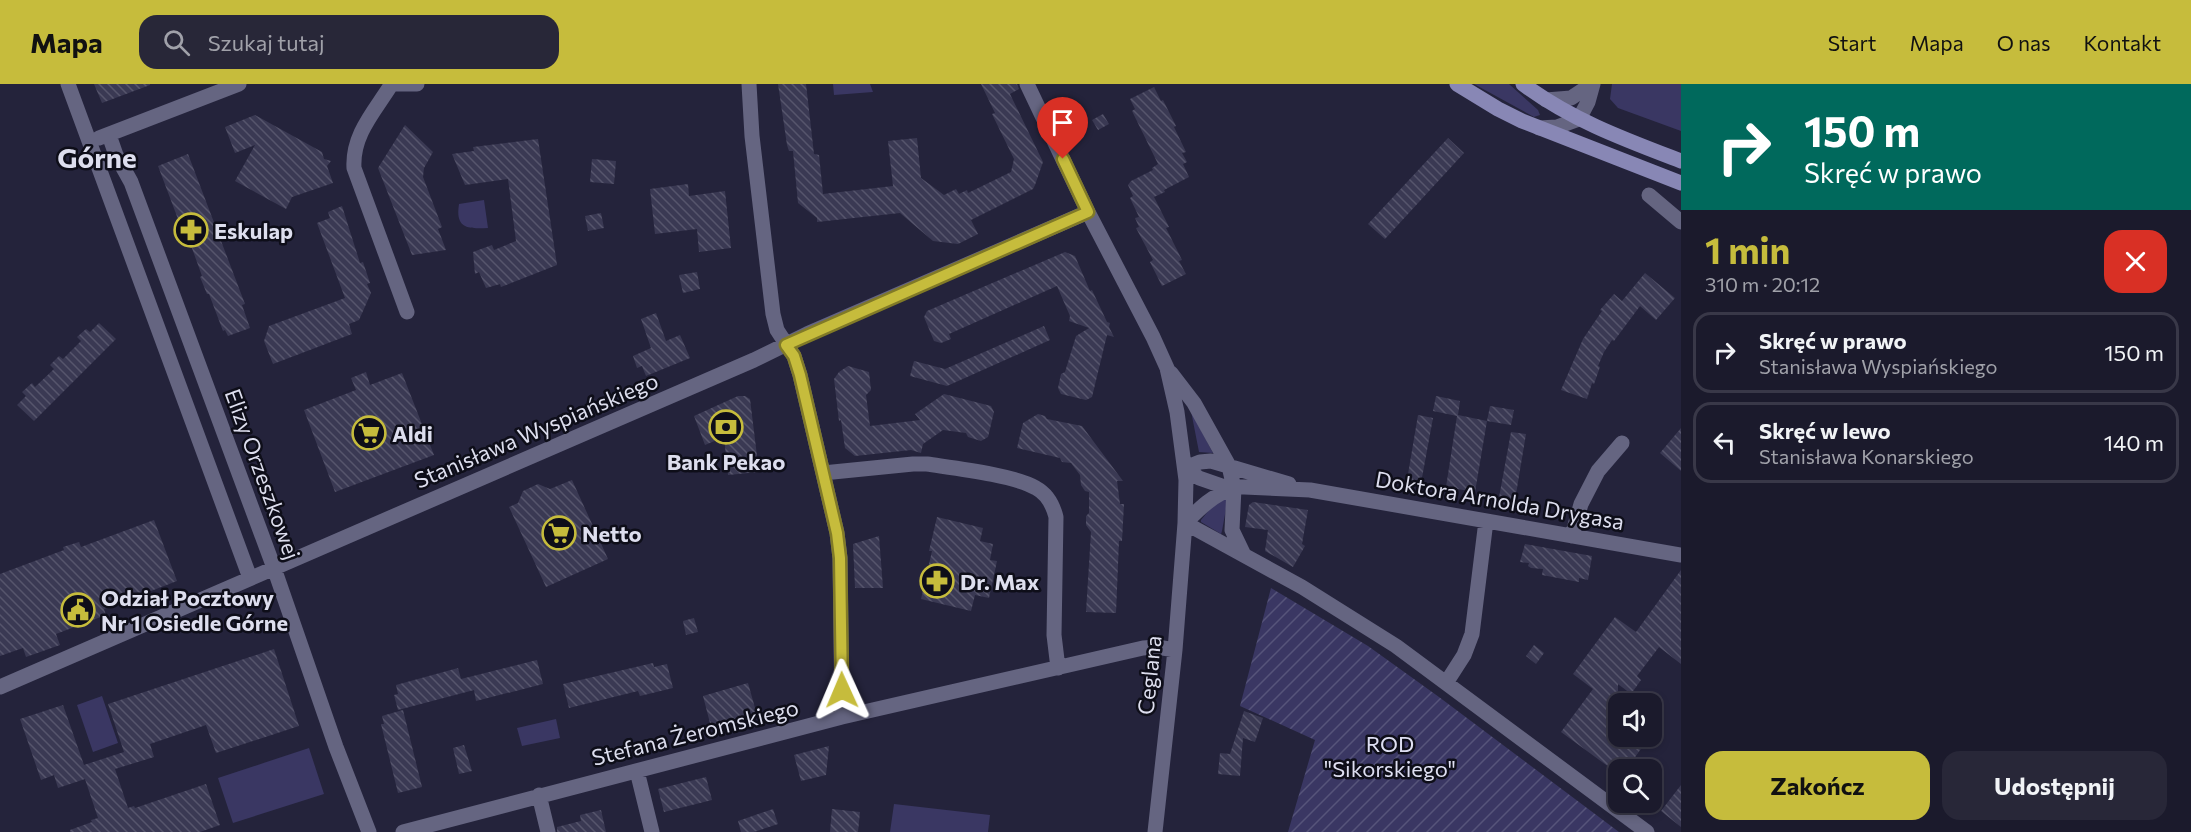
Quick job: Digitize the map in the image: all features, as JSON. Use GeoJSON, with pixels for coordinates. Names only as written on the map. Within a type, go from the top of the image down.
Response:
{"type":"FeatureCollection","features":[{"type":"Feature","properties":{"kind":"main road"},"geometry":{"type":"LineString","coordinates":[[1457,84],[1498,109],[1539,128],[1681,183]]}},
{"type":"Feature","properties":{"kind":"main road"},"geometry":{"type":"LineString","coordinates":[[1523,84],[1579,119],[1681,161]]}},
{"type":"Feature","properties":{"kind":"street"},"geometry":{"type":"LineString","coordinates":[[68,84],[250,578]]}},
{"type":"Feature","properties":{"kind":"street"},"geometry":{"type":"LineString","coordinates":[[88,142],[239,84]]}},
{"type":"Feature","properties":{"kind":"street"},"geometry":{"type":"LineString","coordinates":[[407,312],[354,168],[353,152],[359,135],[390,84],[417,84]]}},
{"type":"Feature","properties":{"kind":"street"},"geometry":{"type":"LineString","coordinates":[[749,84],[752,136],[773,314],[777,330],[794,356],[800,375],[840,558],[842,717]]}},
{"type":"Feature","properties":{"kind":"street"},"geometry":{"type":"LineString","coordinates":[[1027,84],[1088,212],[1167,368],[1194,403],[1229,466],[1234,488],[1233,534],[1244,555]]}},
{"type":"Feature","properties":{"kind":"street"},"geometry":{"type":"LineString","coordinates":[[1539,128],[1557,127],[1579,119],[1593,84]]}},
{"type":"Feature","properties":{"kind":"street"},"geometry":{"type":"LineString","coordinates":[[1546,100],[1571,98],[1593,84]]}},
{"type":"Feature","properties":{"kind":"street","name":"Elizy Orzeszkowej"},"geometry":{"type":"LineString","coordinates":[[109,135],[130,182],[274,568],[336,747],[369,832]]}},
{"type":"Feature","properties":{"kind":"street"},"geometry":{"type":"LineString","coordinates":[[1649,195],[1681,222]]}},
{"type":"Feature","properties":{"kind":"street","name":"Stanisława Wyspiańskiego"},"geometry":{"type":"LineString","coordinates":[[0,687],[1088,212]]}},
{"type":"Feature","properties":{"kind":"street","name":"Ceglana"},"geometry":{"type":"LineString","coordinates":[[1155,832],[1175,650],[1185,523],[1185,468],[1177,412],[1167,368]]}},
{"type":"Feature","properties":{"kind":"street"},"geometry":{"type":"LineString","coordinates":[[1572,536],[1581,504],[1598,471],[1622,443]]}},
{"type":"Feature","properties":{"kind":"street","name":"Doktora Arnolda Drygasa"},"geometry":{"type":"LineString","coordinates":[[1185,468],[1205,461],[1311,490],[1681,555]]}},
{"type":"Feature","properties":{"kind":"street"},"geometry":{"type":"LineString","coordinates":[[823,473],[927,464],[1013,480],[1040,491],[1051,503],[1056,518],[1054,635],[1058,668]]}},
{"type":"Feature","properties":{"kind":"street","name":"Doktora Arnolda Drygasa"},"geometry":{"type":"LineString","coordinates":[[1185,468],[1204,481],[1234,488],[1311,490]]}},
{"type":"Feature","properties":{"kind":"street"},"geometry":{"type":"LineString","coordinates":[[1234,488],[1208,501],[1185,523],[1372,630],[1647,832]]}},
{"type":"Feature","properties":{"kind":"street"},"geometry":{"type":"LineString","coordinates":[[1446,683],[1464,655],[1472,634],[1486,521]]}},
{"type":"Feature","properties":{"kind":"street","name":"Stefana Żeromskiego"},"geometry":{"type":"LineString","coordinates":[[403,832],[842,717],[1143,648],[1157,647],[1175,650]]}},
{"type":"Feature","properties":{"kind":"street"},"geometry":{"type":"LineString","coordinates":[[637,771],[652,832]]}},
{"type":"Feature","properties":{"kind":"street"},"geometry":{"type":"LineString","coordinates":[[539,795],[548,832]]}},
{"type":"Feature","properties":{"kind":"green space"},"geometry":{"type":"Polygon","coordinates":[[[833,84],[870,84],[873,92],[834,95],[833,84]]]}},
{"type":"Feature","properties":{"kind":"green space"},"geometry":{"type":"Polygon","coordinates":[[[1474,84],[1509,84],[1538,110],[1540,115],[1534,117],[1474,84]]]}},
{"type":"Feature","properties":{"kind":"green space"},"geometry":{"type":"Polygon","coordinates":[[[1612,84],[1681,84],[1681,131],[1618,108],[1610,99],[1612,84]]]}},
{"type":"Feature","properties":{"kind":"green space"},"geometry":{"type":"Polygon","coordinates":[[[484,200],[488,228],[464,226],[459,218],[459,204],[484,200]]]}},
{"type":"Feature","properties":{"kind":"green space"},"geometry":{"type":"Polygon","coordinates":[[[1191,411],[1213,453],[1199,452],[1191,411]]]}},
{"type":"Feature","properties":{"kind":"green space"},"geometry":{"type":"Polygon","coordinates":[[[1228,498],[1221,534],[1201,520],[1214,504],[1228,498]]]}},
{"type":"Feature","properties":{"kind":"green space","name":"ROD \"Sikorskiego\""},"geometry":{"type":"Polygon","coordinates":[[[1271,588],[1368,646],[1619,832],[1288,832],[1315,740],[1240,706],[1271,588]]]}},
{"type":"Feature","properties":{"kind":"green space"},"geometry":{"type":"Polygon","coordinates":[[[102,696],[118,743],[93,752],[77,705],[102,696]]]}},
{"type":"Feature","properties":{"kind":"green space"},"geometry":{"type":"Polygon","coordinates":[[[556,719],[560,738],[522,746],[517,728],[556,719]]]}},
{"type":"Feature","properties":{"kind":"green space"},"geometry":{"type":"Polygon","coordinates":[[[309,748],[324,794],[233,823],[218,778],[309,748]]]}},
{"type":"Feature","properties":{"kind":"green space"},"geometry":{"type":"Polygon","coordinates":[[[894,804],[990,815],[988,832],[890,832],[894,804]]]}},
{"type":"Feature","properties":{"kind":"building"},"geometry":{"type":"Polygon","coordinates":[[[94,84],[150,84],[150,85],[102,103],[94,84]]]}},
{"type":"Feature","properties":{"kind":"building"},"geometry":{"type":"Polygon","coordinates":[[[778,84],[806,84],[814,154],[819,155],[823,194],[893,186],[888,141],[917,138],[921,178],[944,195],[956,189],[959,194],[967,190],[968,193],[1011,172],[1014,159],[992,114],[995,113],[981,84],[1017,84],[1019,89],[1010,94],[1043,162],[1033,189],[971,220],[978,234],[958,244],[933,241],[900,213],[817,222],[817,218],[798,203],[793,151],[789,151],[787,145],[778,84]]]}},
{"type":"Feature","properties":{"kind":"building"},"geometry":{"type":"Polygon","coordinates":[[[1154,87],[1176,126],[1174,127],[1186,152],[1182,153],[1187,162],[1183,164],[1189,177],[1154,197],[1169,227],[1166,228],[1182,260],[1179,261],[1186,274],[1162,286],[1150,262],[1153,260],[1136,228],[1139,227],[1135,218],[1139,217],[1130,198],[1133,196],[1128,185],[1131,181],[1153,170],[1152,168],[1158,164],[1132,111],[1135,109],[1130,99],[1154,87]]]}},
{"type":"Feature","properties":{"kind":"building"},"geometry":{"type":"Polygon","coordinates":[[[1103,114],[1109,124],[1098,130],[1092,120],[1103,114]]]}},
{"type":"Feature","properties":{"kind":"building"},"geometry":{"type":"Polygon","coordinates":[[[255,115],[322,152],[324,159],[331,161],[327,166],[333,183],[292,197],[286,209],[235,181],[255,145],[235,153],[225,127],[255,115]]]}},
{"type":"Feature","properties":{"kind":"building"},"geometry":{"type":"Polygon","coordinates":[[[405,125],[433,152],[424,168],[423,177],[442,227],[438,229],[446,250],[412,255],[378,168],[405,125]]]}},
{"type":"Feature","properties":{"kind":"building"},"geometry":{"type":"Polygon","coordinates":[[[1448,138],[1464,153],[1385,239],[1368,224],[1448,138]]]}},
{"type":"Feature","properties":{"kind":"building"},"geometry":{"type":"Polygon","coordinates":[[[538,139],[557,265],[501,287],[500,284],[486,288],[479,272],[475,274],[473,252],[492,245],[494,250],[516,241],[508,179],[465,185],[452,154],[474,151],[473,147],[538,139]]]}},
{"type":"Feature","properties":{"kind":"building"},"geometry":{"type":"Polygon","coordinates":[[[188,154],[245,304],[242,305],[250,328],[228,336],[225,330],[223,331],[200,277],[202,276],[184,226],[181,227],[158,166],[188,154]]]}},
{"type":"Feature","properties":{"kind":"building"},"geometry":{"type":"Polygon","coordinates":[[[592,159],[616,161],[614,184],[590,182],[592,159]]]}},
{"type":"Feature","properties":{"kind":"building"},"geometry":{"type":"Polygon","coordinates":[[[688,184],[689,196],[725,191],[731,248],[699,252],[697,229],[655,234],[650,189],[688,184]]]}},
{"type":"Feature","properties":{"kind":"building"},"geometry":{"type":"Polygon","coordinates":[[[342,206],[360,263],[363,262],[370,283],[367,284],[371,293],[359,320],[349,324],[352,334],[273,364],[264,341],[269,326],[345,298],[317,223],[330,218],[328,212],[342,206]]]}},
{"type":"Feature","properties":{"kind":"building"},"geometry":{"type":"Polygon","coordinates":[[[601,213],[604,228],[588,231],[585,216],[601,213]]]}},
{"type":"Feature","properties":{"kind":"building"},"geometry":{"type":"Polygon","coordinates":[[[1065,252],[1075,256],[1090,291],[1092,290],[1107,322],[1110,323],[1109,327],[1114,337],[1107,335],[1092,397],[1086,400],[1061,394],[1058,388],[1076,336],[1089,328],[1069,321],[1070,316],[1057,286],[949,334],[951,339],[941,343],[934,341],[924,317],[927,311],[1065,252]]]}},
{"type":"Feature","properties":{"kind":"building"},"geometry":{"type":"Polygon","coordinates":[[[697,272],[700,289],[683,293],[679,275],[697,272]]]}},
{"type":"Feature","properties":{"kind":"building"},"geometry":{"type":"Polygon","coordinates":[[[1645,273],[1675,298],[1656,320],[1640,306],[1604,352],[1587,399],[1561,390],[1583,339],[1602,311],[1600,310],[1614,294],[1622,301],[1645,273]]]}},
{"type":"Feature","properties":{"kind":"building"},"geometry":{"type":"Polygon","coordinates":[[[656,313],[666,341],[680,335],[690,358],[646,376],[642,366],[637,368],[633,356],[651,348],[641,319],[656,313]]]}},
{"type":"Feature","properties":{"kind":"building"},"geometry":{"type":"Polygon","coordinates":[[[99,323],[116,339],[34,421],[17,405],[26,396],[22,392],[32,383],[35,387],[54,369],[50,365],[59,356],[63,359],[81,341],[77,337],[86,329],[90,332],[99,323]]]}},
{"type":"Feature","properties":{"kind":"building"},"geometry":{"type":"Polygon","coordinates":[[[1044,326],[1050,340],[947,386],[910,376],[914,361],[945,369],[1044,326]]]}},
{"type":"Feature","properties":{"kind":"building"},"geometry":{"type":"Polygon","coordinates":[[[848,366],[869,372],[871,390],[866,395],[870,426],[920,420],[915,414],[944,394],[991,406],[994,412],[988,437],[981,441],[968,437],[966,433],[943,430],[923,444],[921,453],[911,450],[855,456],[845,448],[834,379],[848,366]]]}},
{"type":"Feature","properties":{"kind":"building","name":"Aldi"},"geometry":{"type":"Polygon","coordinates":[[[366,372],[370,385],[402,373],[434,455],[335,492],[304,410],[356,390],[351,378],[366,372]]]}},
{"type":"Feature","properties":{"kind":"building","name":"Bank Pekao"},"geometry":{"type":"Polygon","coordinates":[[[738,396],[750,399],[759,472],[728,475],[724,437],[705,445],[694,416],[738,396]]]}},
{"type":"Feature","properties":{"kind":"building"},"geometry":{"type":"Polygon","coordinates":[[[1436,396],[1460,401],[1458,415],[1487,421],[1475,492],[1446,487],[1457,416],[1433,411],[1436,396]]]}},
{"type":"Feature","properties":{"kind":"building"},"geometry":{"type":"Polygon","coordinates":[[[1490,406],[1514,410],[1511,425],[1487,421],[1490,406]]]}},
{"type":"Feature","properties":{"kind":"building"},"geometry":{"type":"Polygon","coordinates":[[[1038,414],[1047,419],[1082,426],[1123,481],[1117,481],[1120,504],[1124,504],[1122,541],[1119,541],[1116,613],[1086,612],[1091,532],[1086,525],[1086,516],[1089,513],[1089,492],[1085,491],[1081,485],[1080,475],[1071,463],[1062,462],[1060,458],[1017,448],[1023,423],[1038,414]]]}},
{"type":"Feature","properties":{"kind":"building"},"geometry":{"type":"Polygon","coordinates":[[[1418,415],[1433,418],[1421,483],[1407,480],[1418,415]]]}},
{"type":"Feature","properties":{"kind":"building"},"geometry":{"type":"Polygon","coordinates":[[[1681,428],[1681,471],[1660,453],[1681,428]]]}},
{"type":"Feature","properties":{"kind":"building"},"geometry":{"type":"Polygon","coordinates":[[[1511,432],[1526,434],[1514,506],[1498,503],[1511,432]]]}},
{"type":"Feature","properties":{"kind":"building","name":"Netto"},"geometry":{"type":"Polygon","coordinates":[[[572,480],[608,559],[546,587],[509,507],[518,503],[523,491],[538,484],[550,489],[572,480]]]}},
{"type":"Feature","properties":{"kind":"building"},"geometry":{"type":"Polygon","coordinates":[[[1253,502],[1308,510],[1302,544],[1305,546],[1293,567],[1265,551],[1268,530],[1245,527],[1249,505],[1253,502]]]}},
{"type":"Feature","properties":{"kind":"building"},"geometry":{"type":"Polygon","coordinates":[[[937,517],[983,528],[980,541],[993,544],[990,560],[997,561],[989,598],[975,595],[971,611],[921,599],[937,517]]]}},
{"type":"Feature","properties":{"kind":"building"},"geometry":{"type":"Polygon","coordinates":[[[154,520],[177,581],[104,609],[106,615],[56,634],[60,645],[26,657],[23,648],[0,656],[0,574],[64,550],[63,547],[79,542],[81,547],[154,520]]]}},
{"type":"Feature","properties":{"kind":"building"},"geometry":{"type":"Polygon","coordinates":[[[879,536],[883,588],[855,588],[853,544],[879,536]]]}},
{"type":"Feature","properties":{"kind":"building"},"geometry":{"type":"Polygon","coordinates":[[[1525,544],[1592,556],[1588,580],[1579,578],[1579,582],[1542,575],[1543,569],[1531,568],[1528,566],[1529,563],[1520,562],[1525,544]]]}},
{"type":"Feature","properties":{"kind":"building"},"geometry":{"type":"Polygon","coordinates":[[[1681,570],[1681,664],[1659,647],[1637,676],[1641,680],[1632,693],[1618,684],[1618,693],[1608,693],[1608,747],[1642,747],[1634,759],[1608,759],[1608,766],[1561,732],[1593,689],[1573,674],[1615,617],[1636,632],[1681,570]]]}},
{"type":"Feature","properties":{"kind":"building"},"geometry":{"type":"Polygon","coordinates":[[[694,618],[698,632],[686,635],[683,621],[694,618]]]}},
{"type":"Feature","properties":{"kind":"building"},"geometry":{"type":"Polygon","coordinates":[[[1534,645],[1544,653],[1536,664],[1526,656],[1534,645]]]}},
{"type":"Feature","properties":{"kind":"building"},"geometry":{"type":"Polygon","coordinates":[[[274,649],[299,726],[216,753],[206,725],[150,744],[154,757],[115,769],[128,808],[134,806],[135,808],[206,784],[220,825],[200,832],[70,832],[98,818],[85,779],[58,788],[54,775],[41,780],[20,719],[63,705],[84,765],[124,752],[108,704],[274,649]]]}},
{"type":"Feature","properties":{"kind":"building"},"geometry":{"type":"Polygon","coordinates":[[[537,660],[543,684],[476,701],[474,690],[398,710],[394,695],[398,694],[396,685],[458,668],[461,679],[537,660]]]}},
{"type":"Feature","properties":{"kind":"building"},"geometry":{"type":"Polygon","coordinates":[[[653,663],[654,667],[667,664],[673,688],[640,696],[638,691],[569,708],[563,684],[653,663]]]}},
{"type":"Feature","properties":{"kind":"building"},"geometry":{"type":"Polygon","coordinates":[[[748,683],[757,715],[711,727],[703,696],[748,683]]]}},
{"type":"Feature","properties":{"kind":"building"},"geometry":{"type":"Polygon","coordinates":[[[403,710],[422,787],[398,793],[381,724],[384,724],[382,716],[403,710]]]}},
{"type":"Feature","properties":{"kind":"building"},"geometry":{"type":"Polygon","coordinates":[[[1244,711],[1263,718],[1255,742],[1243,738],[1240,776],[1218,774],[1220,753],[1230,754],[1244,711]]]}},
{"type":"Feature","properties":{"kind":"building"},"geometry":{"type":"Polygon","coordinates":[[[464,745],[472,771],[459,774],[453,748],[464,745]]]}},
{"type":"Feature","properties":{"kind":"building"},"geometry":{"type":"Polygon","coordinates":[[[829,746],[826,775],[801,781],[794,755],[829,746]]]}},
{"type":"Feature","properties":{"kind":"building"},"geometry":{"type":"Polygon","coordinates":[[[706,777],[712,800],[664,812],[658,789],[706,777]]]}},
{"type":"Feature","properties":{"kind":"building"},"geometry":{"type":"Polygon","coordinates":[[[1681,785],[1681,827],[1662,810],[1681,785]]]}},
{"type":"Feature","properties":{"kind":"building"},"geometry":{"type":"Polygon","coordinates":[[[773,809],[778,824],[754,832],[741,832],[738,821],[773,809]]]}},
{"type":"Feature","properties":{"kind":"building"},"geometry":{"type":"Polygon","coordinates":[[[832,809],[860,812],[858,832],[830,832],[832,809]]]}},
{"type":"Feature","properties":{"kind":"building"},"geometry":{"type":"Polygon","coordinates":[[[601,810],[606,832],[557,832],[557,827],[581,821],[580,815],[601,810]]]}},
{"type":"Feature","properties":{"kind":"place","name":"Eskulap"},"geometry":{"type":"Point","coordinates":[191,230]}},
{"type":"Feature","properties":{"kind":"place","name":"Bank Pekao"},"geometry":{"type":"Point","coordinates":[726,427]}},
{"type":"Feature","properties":{"kind":"place","name":"Aldi"},"geometry":{"type":"Point","coordinates":[369,433]}},
{"type":"Feature","properties":{"kind":"place","name":"Netto"},"geometry":{"type":"Point","coordinates":[559,533]}},
{"type":"Feature","properties":{"kind":"place","name":"Dr. Max"},"geometry":{"type":"Point","coordinates":[937,581]}},
{"type":"Feature","properties":{"kind":"place","name":"Odział Pocztowy Nr 1 Osiedle Górne"},"geometry":{"type":"Point","coordinates":[78,610]}},
{"type":"Feature","properties":{"kind":"district","name":"Górne"},"geometry":{"type":"Point","coordinates":[97,157]}},
{"type":"Feature","properties":{"kind":"route"},"geometry":{"type":"LineString","coordinates":[[842,690],[842,584],[837,533],[800,375],[794,356],[786,345],[1088,212],[1063,159]]}}]}
